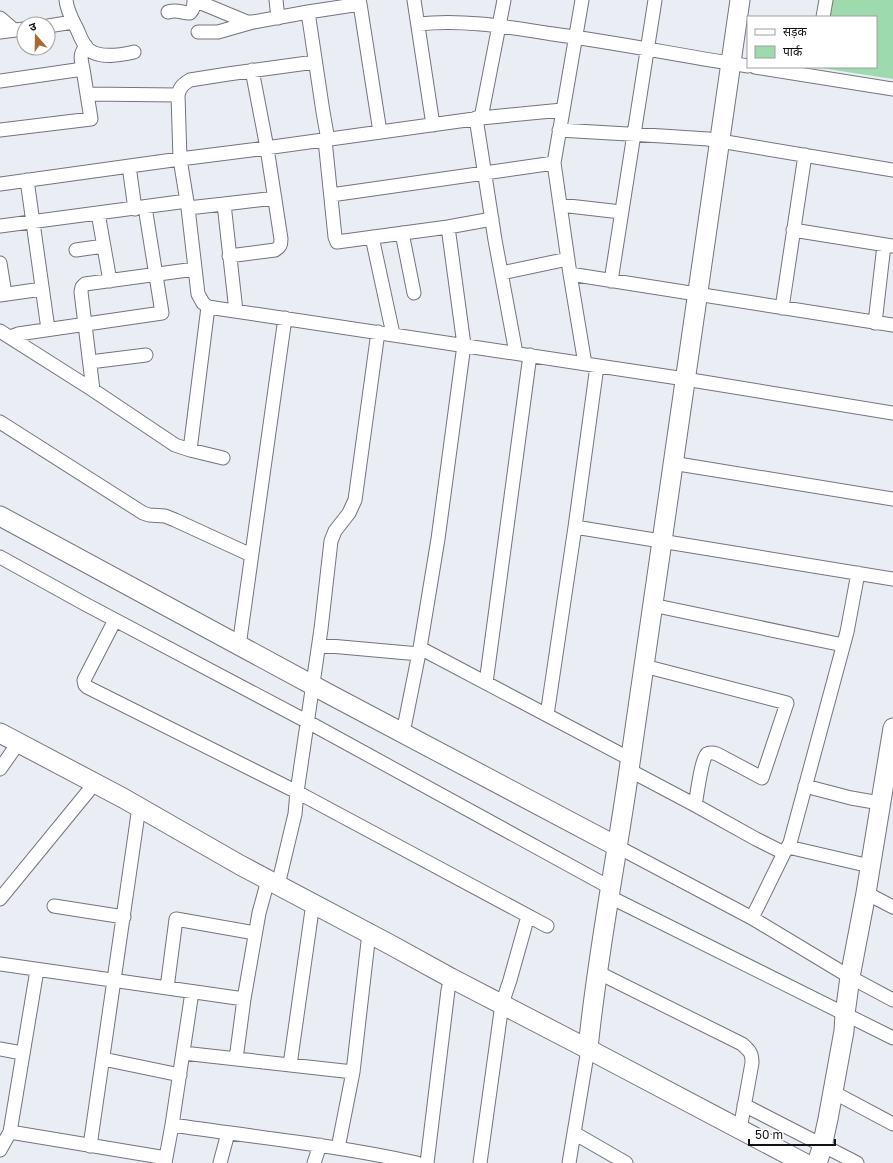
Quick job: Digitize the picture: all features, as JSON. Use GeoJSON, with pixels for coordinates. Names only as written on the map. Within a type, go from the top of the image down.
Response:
{"type":"FeatureCollection","features":[{"type":"Feature","properties":{"kind":"street"},"geometry":{"type":"LineString","coordinates":[[66,0],[69,13],[86,46],[90,50],[107,56],[134,52]]}},
{"type":"Feature","properties":{"kind":"street"},"geometry":{"type":"LineString","coordinates":[[168,12],[179,10],[190,13],[193,10],[194,0],[247,22],[253,22]]}},
{"type":"Feature","properties":{"kind":"street"},"geometry":{"type":"LineString","coordinates":[[276,0],[278,18]]}},
{"type":"Feature","properties":{"kind":"street"},"geometry":{"type":"LineString","coordinates":[[414,0],[433,124]]}},
{"type":"Feature","properties":{"kind":"street"},"geometry":{"type":"LineString","coordinates":[[504,0],[479,118],[492,219],[516,353]]}},
{"type":"Feature","properties":{"kind":"street"},"geometry":{"type":"LineString","coordinates":[[547,715],[575,527],[591,365],[570,274],[554,163],[582,0]]}},
{"type":"Feature","properties":{"kind":"street"},"geometry":{"type":"LineString","coordinates":[[611,281],[655,0]]}},
{"type":"Feature","properties":{"kind":"street"},"geometry":{"type":"LineString","coordinates":[[568,1163],[588,1049],[597,972],[618,847],[672,463],[720,141],[740,65],[740,0]]}},
{"type":"Feature","properties":{"kind":"street"},"geometry":{"type":"LineString","coordinates":[[823,16],[826,0]]}},
{"type":"Feature","properties":{"kind":"street"},"geometry":{"type":"LineString","coordinates":[[198,32],[218,32],[253,22],[359,2],[380,132]]}},
{"type":"Feature","properties":{"kind":"street"},"geometry":{"type":"LineString","coordinates":[[308,12],[323,112],[331,195],[336,237],[338,242],[448,227],[492,219]]}},
{"type":"Feature","properties":{"kind":"street"},"geometry":{"type":"LineString","coordinates":[[0,18],[16,27]]}},
{"type":"Feature","properties":{"kind":"street"},"geometry":{"type":"LineString","coordinates":[[56,25],[74,22]]}},
{"type":"Feature","properties":{"kind":"street"},"geometry":{"type":"LineString","coordinates":[[418,24],[452,22],[499,26],[647,48],[740,65]]}},
{"type":"Feature","properties":{"kind":"street"},"geometry":{"type":"LineString","coordinates":[[0,32],[16,29]]}},
{"type":"Feature","properties":{"kind":"street"},"geometry":{"type":"LineString","coordinates":[[0,130],[91,119],[80,57],[81,52],[86,46]]}},
{"type":"Feature","properties":{"kind":"street"},"geometry":{"type":"LineString","coordinates":[[316,62],[190,80],[184,83],[180,88],[178,95],[180,159],[198,294],[203,303],[208,307],[530,355],[893,413]]}},
{"type":"Feature","properties":{"kind":"street"},"geometry":{"type":"LineString","coordinates":[[767,68],[815,72],[893,89]]}},
{"type":"Feature","properties":{"kind":"street"},"geometry":{"type":"LineString","coordinates":[[0,81],[83,70]]}},
{"type":"Feature","properties":{"kind":"street"},"geometry":{"type":"LineString","coordinates":[[229,256],[275,250],[281,244],[267,148],[252,70]]}},
{"type":"Feature","properties":{"kind":"street"},"geometry":{"type":"LineString","coordinates":[[87,94],[178,95]]}},
{"type":"Feature","properties":{"kind":"street"},"geometry":{"type":"LineString","coordinates":[[0,184],[433,124],[562,110]]}},
{"type":"Feature","properties":{"kind":"street"},"geometry":{"type":"LineString","coordinates":[[559,130],[708,139],[893,170]]}},
{"type":"Feature","properties":{"kind":"street"},"geometry":{"type":"LineString","coordinates":[[782,308],[805,155]]}},
{"type":"Feature","properties":{"kind":"street"},"geometry":{"type":"LineString","coordinates":[[331,195],[554,163]]}},
{"type":"Feature","properties":{"kind":"street"},"geometry":{"type":"LineString","coordinates":[[5,334],[18,334],[162,313],[156,275],[129,166]]}},
{"type":"Feature","properties":{"kind":"street"},"geometry":{"type":"LineString","coordinates":[[27,180],[48,329]]}},
{"type":"Feature","properties":{"kind":"street"},"geometry":{"type":"LineString","coordinates":[[0,226],[140,208],[224,204],[275,198]]}},
{"type":"Feature","properties":{"kind":"street"},"geometry":{"type":"LineString","coordinates":[[224,204],[236,311]]}},
{"type":"Feature","properties":{"kind":"street"},"geometry":{"type":"LineString","coordinates":[[560,204],[621,212]]}},
{"type":"Feature","properties":{"kind":"street"},"geometry":{"type":"LineString","coordinates":[[98,213],[110,281]]}},
{"type":"Feature","properties":{"kind":"street"},"geometry":{"type":"LineString","coordinates":[[403,733],[420,651],[438,539],[464,345],[448,227]]}},
{"type":"Feature","properties":{"kind":"street"},"geometry":{"type":"LineString","coordinates":[[794,230],[888,246],[875,323]]}},
{"type":"Feature","properties":{"kind":"street"},"geometry":{"type":"LineString","coordinates":[[402,233],[414,293]]}},
{"type":"Feature","properties":{"kind":"street"},"geometry":{"type":"LineString","coordinates":[[372,237],[393,334]]}},
{"type":"Feature","properties":{"kind":"street"},"geometry":{"type":"LineString","coordinates":[[76,250],[104,246]]}},
{"type":"Feature","properties":{"kind":"street"},"geometry":{"type":"LineString","coordinates":[[501,273],[568,260]]}},
{"type":"Feature","properties":{"kind":"street"},"geometry":{"type":"LineString","coordinates":[[0,264],[3,294],[42,289]]}},
{"type":"Feature","properties":{"kind":"street"},"geometry":{"type":"LineString","coordinates":[[93,390],[81,292],[82,287],[85,284],[195,269]]}},
{"type":"Feature","properties":{"kind":"street"},"geometry":{"type":"LineString","coordinates":[[570,274],[893,326]]}},
{"type":"Feature","properties":{"kind":"street"},"geometry":{"type":"LineString","coordinates":[[190,450],[208,307]]}},
{"type":"Feature","properties":{"kind":"street"},"geometry":{"type":"LineString","coordinates":[[239,646],[285,318]]}},
{"type":"Feature","properties":{"kind":"street"},"geometry":{"type":"LineString","coordinates":[[236,1059],[244,999],[259,913],[273,882],[295,814],[319,645],[331,541],[335,531],[349,513],[355,500],[378,332]]}},
{"type":"Feature","properties":{"kind":"street"},"geometry":{"type":"LineString","coordinates":[[5,334],[93,390],[175,445],[223,458]]}},
{"type":"Feature","properties":{"kind":"street"},"geometry":{"type":"LineString","coordinates":[[90,362],[146,355]]}},
{"type":"Feature","properties":{"kind":"street"},"geometry":{"type":"LineString","coordinates":[[486,683],[530,355]]}},
{"type":"Feature","properties":{"kind":"street"},"geometry":{"type":"LineString","coordinates":[[0,422],[149,516],[165,516],[251,554]]}},
{"type":"Feature","properties":{"kind":"street"},"geometry":{"type":"LineString","coordinates":[[672,463],[893,499]]}},
{"type":"Feature","properties":{"kind":"street"},"geometry":{"type":"LineString","coordinates":[[0,516],[313,686],[752,918],[850,977],[893,1000]]}},
{"type":"Feature","properties":{"kind":"street"},"geometry":{"type":"LineString","coordinates":[[575,527],[893,580]]}},
{"type":"Feature","properties":{"kind":"street"},"geometry":{"type":"LineString","coordinates":[[0,557],[115,620],[308,722],[610,893],[893,1038]]}},
{"type":"Feature","properties":{"kind":"street"},"geometry":{"type":"LineString","coordinates":[[752,918],[790,843],[847,632],[858,573]]}},
{"type":"Feature","properties":{"kind":"street"},"geometry":{"type":"LineString","coordinates":[[652,606],[843,645]]}},
{"type":"Feature","properties":{"kind":"street"},"geometry":{"type":"LineString","coordinates":[[115,620],[84,680],[87,687],[297,792],[547,926]]}},
{"type":"Feature","properties":{"kind":"street"},"geometry":{"type":"LineString","coordinates":[[319,645],[420,651],[547,715],[695,805],[756,839],[786,850],[870,866]]}},
{"type":"Feature","properties":{"kind":"street"},"geometry":{"type":"LineString","coordinates":[[644,666],[787,703],[762,778],[717,754],[707,754],[703,761],[695,805]]}},
{"type":"Feature","properties":{"kind":"street"},"geometry":{"type":"LineString","coordinates":[[817,1163],[823,1145],[844,1031],[850,977],[870,866],[884,806],[893,728]]}},
{"type":"Feature","properties":{"kind":"street"},"geometry":{"type":"LineString","coordinates":[[0,733],[139,807],[240,865],[451,978],[804,1163]]}},
{"type":"Feature","properties":{"kind":"street"},"geometry":{"type":"LineString","coordinates":[[0,769],[19,742]]}},
{"type":"Feature","properties":{"kind":"street"},"geometry":{"type":"LineString","coordinates":[[0,899],[95,783]]}},
{"type":"Feature","properties":{"kind":"street"},"geometry":{"type":"LineString","coordinates":[[805,786],[884,806]]}},
{"type":"Feature","properties":{"kind":"street"},"geometry":{"type":"LineString","coordinates":[[90,1146],[139,807]]}},
{"type":"Feature","properties":{"kind":"street"},"geometry":{"type":"LineString","coordinates":[[866,893],[893,907]]}},
{"type":"Feature","properties":{"kind":"street"},"geometry":{"type":"LineString","coordinates":[[290,1065],[313,903]]}},
{"type":"Feature","properties":{"kind":"street"},"geometry":{"type":"LineString","coordinates":[[54,906],[124,917]]}},
{"type":"Feature","properties":{"kind":"street"},"geometry":{"type":"LineString","coordinates":[[480,1163],[502,1004],[514,969],[528,916]]}},
{"type":"Feature","properties":{"kind":"street"},"geometry":{"type":"LineString","coordinates":[[167,988],[176,919],[255,933]]}},
{"type":"Feature","properties":{"kind":"street"},"geometry":{"type":"LineString","coordinates":[[338,1148],[353,1072],[369,933]]}},
{"type":"Feature","properties":{"kind":"street"},"geometry":{"type":"LineString","coordinates":[[0,964],[244,999]]}},
{"type":"Feature","properties":{"kind":"street"},"geometry":{"type":"LineString","coordinates":[[0,1150],[10,1132],[37,970]]}},
{"type":"Feature","properties":{"kind":"street"},"geometry":{"type":"LineString","coordinates":[[597,972],[742,1044],[750,1051],[752,1063],[740,1129]]}},
{"type":"Feature","properties":{"kind":"street"},"geometry":{"type":"LineString","coordinates":[[427,1163],[448,990],[451,978]]}},
{"type":"Feature","properties":{"kind":"street"},"geometry":{"type":"LineString","coordinates":[[10,1132],[165,1161],[180,1075],[192,992]]}},
{"type":"Feature","properties":{"kind":"street"},"geometry":{"type":"LineString","coordinates":[[0,1048],[22,1053]]}},
{"type":"Feature","properties":{"kind":"street"},"geometry":{"type":"LineString","coordinates":[[183,1053],[353,1072]]}},
{"type":"Feature","properties":{"kind":"street"},"geometry":{"type":"LineString","coordinates":[[103,1059],[180,1075]]}},
{"type":"Feature","properties":{"kind":"street"},"geometry":{"type":"LineString","coordinates":[[833,1092],[893,1124]]}},
{"type":"Feature","properties":{"kind":"street"},"geometry":{"type":"LineString","coordinates":[[744,1105],[857,1163]]}},
{"type":"Feature","properties":{"kind":"street"},"geometry":{"type":"LineString","coordinates":[[172,1125],[338,1148],[392,1160],[417,1163]]}},
{"type":"Feature","properties":{"kind":"street"},"geometry":{"type":"LineString","coordinates":[[220,1163],[228,1133]]}},
{"type":"Feature","properties":{"kind":"street"},"geometry":{"type":"LineString","coordinates":[[574,1133],[626,1163]]}},
{"type":"Feature","properties":{"kind":"street"},"geometry":{"type":"LineString","coordinates":[[314,1163],[320,1146]]}},
{"type":"Feature","properties":{"kind":"green space"},"geometry":{"type":"Polygon","coordinates":[[[832,0],[893,0],[893,79],[821,68],[877,68],[877,16],[830,16],[832,0]]]}}]}
